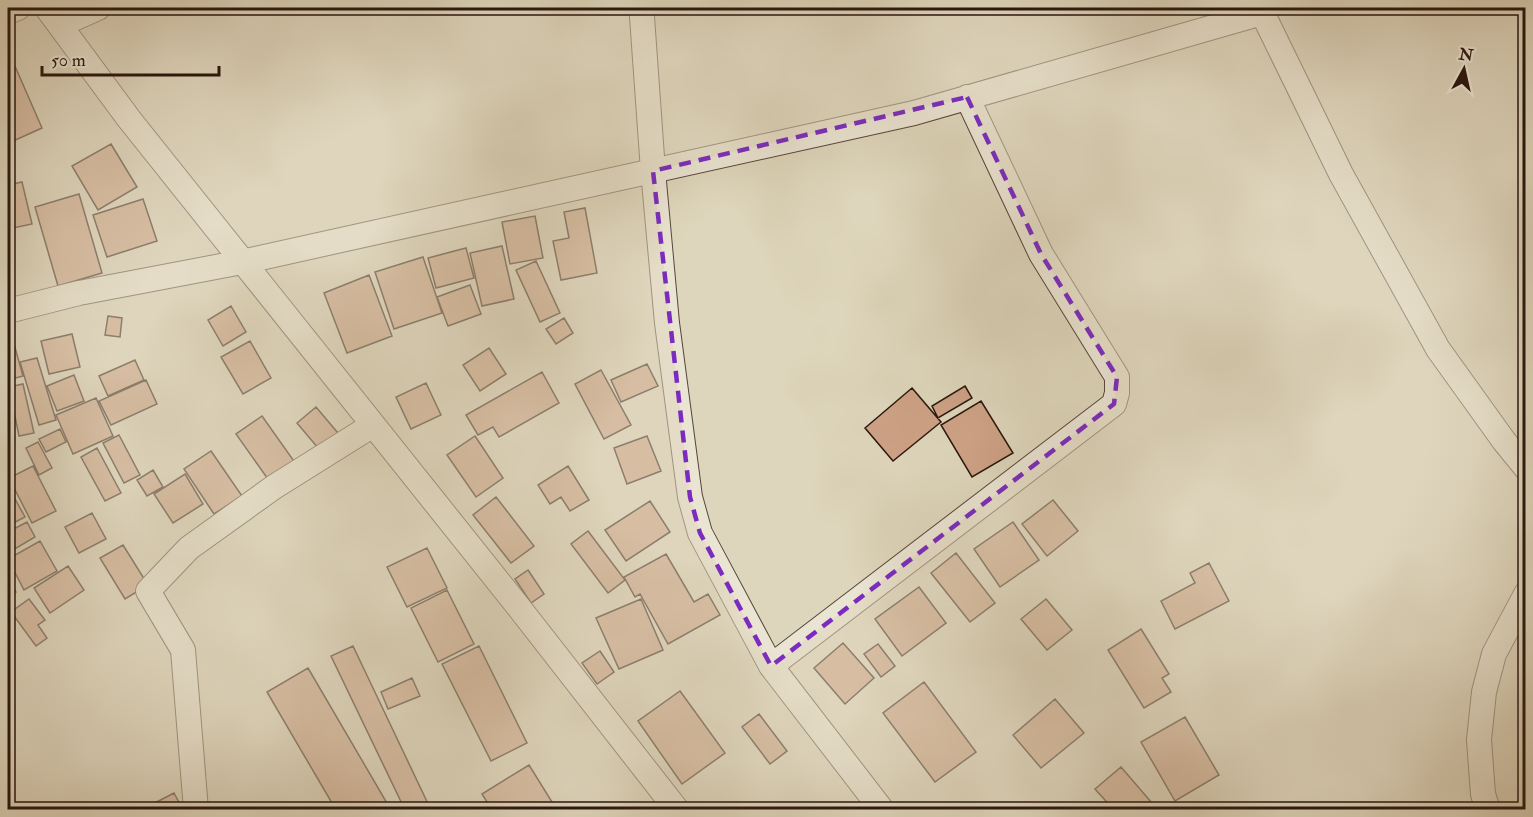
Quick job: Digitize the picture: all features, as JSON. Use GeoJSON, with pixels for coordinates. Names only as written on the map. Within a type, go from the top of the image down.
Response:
{"type":"FeatureCollection","features":[{"type":"Feature","properties":{"kind":"street"},"geometry":{"type":"LineString","coordinates":[[8,12],[18,8]]}},
{"type":"Feature","properties":{"kind":"street"},"geometry":{"type":"LineString","coordinates":[[98,8],[54,16],[129,119],[517,605],[677,810]]}},
{"type":"Feature","properties":{"kind":"street"},"geometry":{"type":"LineString","coordinates":[[644,8],[642,17],[653,171],[667,323],[690,497],[700,533],[771,666],[882,810]]}},
{"type":"Feature","properties":{"kind":"street"},"geometry":{"type":"LineString","coordinates":[[8,311],[79,293],[242,262],[914,113],[1261,10],[1341,174],[1438,349],[1526,468]]}},
{"type":"Feature","properties":{"kind":"street"},"geometry":{"type":"LineString","coordinates":[[771,666],[1114,404],[1118,393],[1117,377],[1041,254],[967,97]]}},
{"type":"Feature","properties":{"kind":"street"},"geometry":{"type":"LineString","coordinates":[[196,810],[183,650],[148,591],[189,548],[274,487],[373,425]]}},
{"type":"Feature","properties":{"kind":"street"},"geometry":{"type":"LineString","coordinates":[[1488,810],[1483,794],[1479,740],[1484,692],[1494,654],[1526,594]]}},
{"type":"Feature","properties":{"kind":"highlighted area"},"geometry":{"type":"Polygon","coordinates":[[[967,97],[1041,254],[1117,377],[1114,404],[771,666],[700,533],[690,497],[653,171],[967,97]]]}},
{"type":"Feature","properties":{"kind":"building"},"geometry":{"type":"Polygon","coordinates":[[[8,50],[42,128],[11,142],[8,134],[8,50]]]}},
{"type":"Feature","properties":{"kind":"building"},"geometry":{"type":"Polygon","coordinates":[[[111,144],[137,187],[98,210],[72,166],[111,144]]]}},
{"type":"Feature","properties":{"kind":"building"},"geometry":{"type":"Polygon","coordinates":[[[22,182],[32,224],[8,229],[8,185],[22,182]]]}},
{"type":"Feature","properties":{"kind":"building"},"geometry":{"type":"Polygon","coordinates":[[[79,194],[102,273],[58,286],[35,207],[79,194]]]}},
{"type":"Feature","properties":{"kind":"building"},"geometry":{"type":"Polygon","coordinates":[[[143,199],[157,241],[107,257],[93,215],[143,199]]]}},
{"type":"Feature","properties":{"kind":"building"},"geometry":{"type":"Polygon","coordinates":[[[585,208],[597,273],[561,280],[553,241],[569,238],[564,212],[585,208]]]}},
{"type":"Feature","properties":{"kind":"building"},"geometry":{"type":"Polygon","coordinates":[[[535,216],[543,258],[510,264],[502,222],[535,216]]]}},
{"type":"Feature","properties":{"kind":"building"},"geometry":{"type":"Polygon","coordinates":[[[502,246],[514,299],[482,306],[470,253],[502,246]]]}},
{"type":"Feature","properties":{"kind":"building"},"geometry":{"type":"Polygon","coordinates":[[[466,248],[474,278],[436,288],[428,258],[466,248]]]}},
{"type":"Feature","properties":{"kind":"building"},"geometry":{"type":"Polygon","coordinates":[[[423,257],[442,313],[394,329],[375,272],[423,257]]]}},
{"type":"Feature","properties":{"kind":"building"},"geometry":{"type":"Polygon","coordinates":[[[536,261],[560,313],[540,322],[516,270],[536,261]]]}},
{"type":"Feature","properties":{"kind":"building"},"geometry":{"type":"Polygon","coordinates":[[[369,275],[392,336],[347,353],[324,293],[369,275]]]}},
{"type":"Feature","properties":{"kind":"building"},"geometry":{"type":"Polygon","coordinates":[[[470,285],[481,314],[448,326],[437,297],[470,285]]]}},
{"type":"Feature","properties":{"kind":"building"},"geometry":{"type":"Polygon","coordinates":[[[231,306],[246,332],[223,346],[208,320],[231,306]]]}},
{"type":"Feature","properties":{"kind":"building"},"geometry":{"type":"Polygon","coordinates":[[[108,316],[122,318],[120,337],[105,335],[108,316]]]}},
{"type":"Feature","properties":{"kind":"building"},"geometry":{"type":"Polygon","coordinates":[[[564,318],[573,333],[556,344],[546,329],[564,318]]]}},
{"type":"Feature","properties":{"kind":"building"},"geometry":{"type":"Polygon","coordinates":[[[72,334],[80,367],[49,374],[41,341],[72,334]]]}},
{"type":"Feature","properties":{"kind":"building"},"geometry":{"type":"Polygon","coordinates":[[[250,341],[271,378],[243,394],[221,357],[250,341]]]}},
{"type":"Feature","properties":{"kind":"building"},"geometry":{"type":"Polygon","coordinates":[[[14,344],[23,376],[8,380],[8,346],[14,344]]]}},
{"type":"Feature","properties":{"kind":"building"},"geometry":{"type":"Polygon","coordinates":[[[489,348],[506,374],[480,391],[463,365],[489,348]]]}},
{"type":"Feature","properties":{"kind":"building"},"geometry":{"type":"Polygon","coordinates":[[[37,358],[56,420],[39,425],[20,362],[37,358]]]}},
{"type":"Feature","properties":{"kind":"building"},"geometry":{"type":"Polygon","coordinates":[[[135,360],[144,380],[108,396],[99,376],[135,360]]]}},
{"type":"Feature","properties":{"kind":"building"},"geometry":{"type":"Polygon","coordinates":[[[647,364],[658,386],[621,402],[611,380],[647,364]]]}},
{"type":"Feature","properties":{"kind":"building"},"geometry":{"type":"Polygon","coordinates":[[[601,370],[631,425],[604,439],[575,384],[601,370]]]}},
{"type":"Feature","properties":{"kind":"building"},"geometry":{"type":"Polygon","coordinates":[[[542,372],[559,403],[499,437],[493,427],[478,435],[466,415],[542,372]]]}},
{"type":"Feature","properties":{"kind":"building"},"geometry":{"type":"Polygon","coordinates":[[[74,375],[84,401],[57,411],[47,386],[74,375]]]}},
{"type":"Feature","properties":{"kind":"building"},"geometry":{"type":"Polygon","coordinates":[[[146,380],[157,404],[111,425],[99,401],[146,380]]]}},
{"type":"Feature","properties":{"kind":"building"},"geometry":{"type":"Polygon","coordinates":[[[426,383],[441,415],[411,429],[396,397],[426,383]]]}},
{"type":"Feature","properties":{"kind":"building"},"geometry":{"type":"Polygon","coordinates":[[[23,384],[34,433],[19,436],[9,387],[23,384]]]}},
{"type":"Feature","properties":{"kind":"building"},"geometry":{"type":"Polygon","coordinates":[[[965,386],[972,398],[938,418],[932,406],[965,386]]]}},
{"type":"Feature","properties":{"kind":"building"},"geometry":{"type":"Polygon","coordinates":[[[912,388],[941,422],[893,461],[865,428],[912,388]]]}},
{"type":"Feature","properties":{"kind":"building"},"geometry":{"type":"Polygon","coordinates":[[[96,398],[113,436],[73,454],[56,415],[96,398]]]}},
{"type":"Feature","properties":{"kind":"building"},"geometry":{"type":"Polygon","coordinates":[[[981,401],[1013,453],[972,477],[941,425],[981,401]]]}},
{"type":"Feature","properties":{"kind":"building"},"geometry":{"type":"Polygon","coordinates":[[[8,404],[15,440],[8,441],[8,404]]]}},
{"type":"Feature","properties":{"kind":"building"},"geometry":{"type":"Polygon","coordinates":[[[316,407],[343,439],[324,455],[297,423],[316,407]]]}},
{"type":"Feature","properties":{"kind":"building"},"geometry":{"type":"Polygon","coordinates":[[[262,416],[296,464],[270,482],[236,434],[262,416]]]}},
{"type":"Feature","properties":{"kind":"building"},"geometry":{"type":"Polygon","coordinates":[[[60,429],[66,442],[46,452],[39,439],[60,429]]]}},
{"type":"Feature","properties":{"kind":"building"},"geometry":{"type":"Polygon","coordinates":[[[119,435],[140,475],[124,483],[103,443],[119,435]]]}},
{"type":"Feature","properties":{"kind":"building"},"geometry":{"type":"Polygon","coordinates":[[[475,436],[503,478],[476,497],[447,455],[475,436]]]}},
{"type":"Feature","properties":{"kind":"building"},"geometry":{"type":"Polygon","coordinates":[[[647,436],[661,471],[627,484],[614,448],[647,436]]]}},
{"type":"Feature","properties":{"kind":"building"},"geometry":{"type":"Polygon","coordinates":[[[38,442],[52,468],[39,475],[26,448],[38,442]]]}},
{"type":"Feature","properties":{"kind":"building"},"geometry":{"type":"Polygon","coordinates":[[[97,448],[121,493],[105,501],[81,457],[97,448]]]}},
{"type":"Feature","properties":{"kind":"building"},"geometry":{"type":"Polygon","coordinates":[[[211,451],[242,496],[214,514],[184,469],[211,451]]]}},
{"type":"Feature","properties":{"kind":"building"},"geometry":{"type":"Polygon","coordinates":[[[33,466],[56,511],[32,523],[9,478],[33,466]]]}},
{"type":"Feature","properties":{"kind":"building"},"geometry":{"type":"Polygon","coordinates":[[[568,466],[589,500],[570,511],[561,497],[550,504],[538,485],[568,466]]]}},
{"type":"Feature","properties":{"kind":"building"},"geometry":{"type":"Polygon","coordinates":[[[153,470],[163,487],[147,496],[137,480],[153,470]]]}},
{"type":"Feature","properties":{"kind":"building"},"geometry":{"type":"Polygon","coordinates":[[[185,474],[203,504],[173,523],[154,494],[185,474]]]}},
{"type":"Feature","properties":{"kind":"building"},"geometry":{"type":"Polygon","coordinates":[[[8,486],[25,517],[8,526],[8,486]]]}},
{"type":"Feature","properties":{"kind":"building"},"geometry":{"type":"Polygon","coordinates":[[[496,497],[534,546],[511,563],[473,515],[496,497]]]}},
{"type":"Feature","properties":{"kind":"building"},"geometry":{"type":"Polygon","coordinates":[[[1053,500],[1078,531],[1047,556],[1022,524],[1053,500]]]}},
{"type":"Feature","properties":{"kind":"building"},"geometry":{"type":"Polygon","coordinates":[[[650,501],[670,532],[626,561],[605,530],[650,501]]]}},
{"type":"Feature","properties":{"kind":"building"},"geometry":{"type":"Polygon","coordinates":[[[92,513],[106,539],[79,553],[65,527],[92,513]]]}},
{"type":"Feature","properties":{"kind":"building"},"geometry":{"type":"Polygon","coordinates":[[[27,522],[35,537],[8,553],[8,532],[27,522]]]}},
{"type":"Feature","properties":{"kind":"building"},"geometry":{"type":"Polygon","coordinates":[[[1013,522],[1039,560],[1000,587],[974,549],[1013,522]]]}},
{"type":"Feature","properties":{"kind":"building"},"geometry":{"type":"Polygon","coordinates":[[[588,531],[625,580],[608,593],[571,544],[588,531]]]}},
{"type":"Feature","properties":{"kind":"building"},"geometry":{"type":"Polygon","coordinates":[[[40,541],[57,571],[24,590],[8,559],[40,541]]]}},
{"type":"Feature","properties":{"kind":"building"},"geometry":{"type":"Polygon","coordinates":[[[123,545],[148,585],[125,599],[100,558],[123,545]]]}},
{"type":"Feature","properties":{"kind":"building"},"geometry":{"type":"Polygon","coordinates":[[[427,548],[447,588],[407,607],[387,567],[427,548]]]}},
{"type":"Feature","properties":{"kind":"building"},"geometry":{"type":"Polygon","coordinates":[[[956,553],[995,603],[970,622],[931,573],[956,553]]]}},
{"type":"Feature","properties":{"kind":"building"},"geometry":{"type":"Polygon","coordinates":[[[666,554],[694,602],[708,594],[720,615],[668,644],[640,594],[635,597],[624,577],[666,554]]]}},
{"type":"Feature","properties":{"kind":"building"},"geometry":{"type":"Polygon","coordinates":[[[1209,563],[1229,601],[1175,629],[1161,601],[1195,583],[1190,573],[1209,563]]]}},
{"type":"Feature","properties":{"kind":"building"},"geometry":{"type":"Polygon","coordinates":[[[68,566],[84,590],[50,613],[34,588],[68,566]]]}},
{"type":"Feature","properties":{"kind":"building"},"geometry":{"type":"Polygon","coordinates":[[[528,570],[544,594],[531,603],[515,579],[528,570]]]}},
{"type":"Feature","properties":{"kind":"building"},"geometry":{"type":"Polygon","coordinates":[[[8,578],[16,592],[8,597],[8,578]]]}},
{"type":"Feature","properties":{"kind":"building"},"geometry":{"type":"Polygon","coordinates":[[[919,587],[946,623],[902,656],[875,619],[919,587]]]}},
{"type":"Feature","properties":{"kind":"building"},"geometry":{"type":"Polygon","coordinates":[[[447,590],[474,644],[438,662],[411,608],[447,590]]]}},
{"type":"Feature","properties":{"kind":"building"},"geometry":{"type":"Polygon","coordinates":[[[29,599],[45,620],[38,625],[47,638],[36,646],[11,612],[29,599]]]}},
{"type":"Feature","properties":{"kind":"building"},"geometry":{"type":"Polygon","coordinates":[[[641,599],[663,650],[619,669],[596,618],[641,599]]]}},
{"type":"Feature","properties":{"kind":"building"},"geometry":{"type":"Polygon","coordinates":[[[1046,599],[1072,630],[1047,650],[1021,619],[1046,599]]]}},
{"type":"Feature","properties":{"kind":"building"},"geometry":{"type":"Polygon","coordinates":[[[1141,629],[1169,674],[1162,678],[1171,692],[1144,708],[1108,650],[1141,629]]]}},
{"type":"Feature","properties":{"kind":"building"},"geometry":{"type":"Polygon","coordinates":[[[843,643],[874,678],[845,704],[814,668],[843,643]]]}},
{"type":"Feature","properties":{"kind":"building"},"geometry":{"type":"Polygon","coordinates":[[[878,644],[895,666],[881,677],[864,654],[878,644]]]}},
{"type":"Feature","properties":{"kind":"building"},"geometry":{"type":"Polygon","coordinates":[[[353,646],[431,810],[405,810],[331,656],[353,646]]]}},
{"type":"Feature","properties":{"kind":"building"},"geometry":{"type":"Polygon","coordinates":[[[479,646],[527,743],[491,761],[442,664],[479,646]]]}},
{"type":"Feature","properties":{"kind":"building"},"geometry":{"type":"Polygon","coordinates":[[[600,651],[614,672],[597,684],[582,663],[600,651]]]}},
{"type":"Feature","properties":{"kind":"building"},"geometry":{"type":"Polygon","coordinates":[[[308,668],[391,810],[336,810],[267,692],[308,668]]]}},
{"type":"Feature","properties":{"kind":"building"},"geometry":{"type":"Polygon","coordinates":[[[412,678],[420,696],[388,709],[381,692],[412,678]]]}},
{"type":"Feature","properties":{"kind":"building"},"geometry":{"type":"Polygon","coordinates":[[[924,682],[976,752],[935,782],[883,713],[924,682]]]}},
{"type":"Feature","properties":{"kind":"building"},"geometry":{"type":"Polygon","coordinates":[[[680,691],[725,753],[682,784],[638,721],[680,691]]]}},
{"type":"Feature","properties":{"kind":"building"},"geometry":{"type":"Polygon","coordinates":[[[1055,699],[1084,733],[1041,768],[1013,735],[1055,699]]]}},
{"type":"Feature","properties":{"kind":"building"},"geometry":{"type":"Polygon","coordinates":[[[759,714],[787,751],[770,764],[742,727],[759,714]]]}},
{"type":"Feature","properties":{"kind":"building"},"geometry":{"type":"Polygon","coordinates":[[[1185,717],[1219,775],[1175,801],[1141,742],[1185,717]]]}},
{"type":"Feature","properties":{"kind":"building"},"geometry":{"type":"Polygon","coordinates":[[[529,765],[557,810],[492,810],[482,794],[529,765]]]}},
{"type":"Feature","properties":{"kind":"building"},"geometry":{"type":"Polygon","coordinates":[[[1121,767],[1158,810],[1114,810],[1095,789],[1121,767]]]}},
{"type":"Feature","properties":{"kind":"building"},"geometry":{"type":"Polygon","coordinates":[[[174,793],[183,810],[141,810],[174,793]]]}}]}
